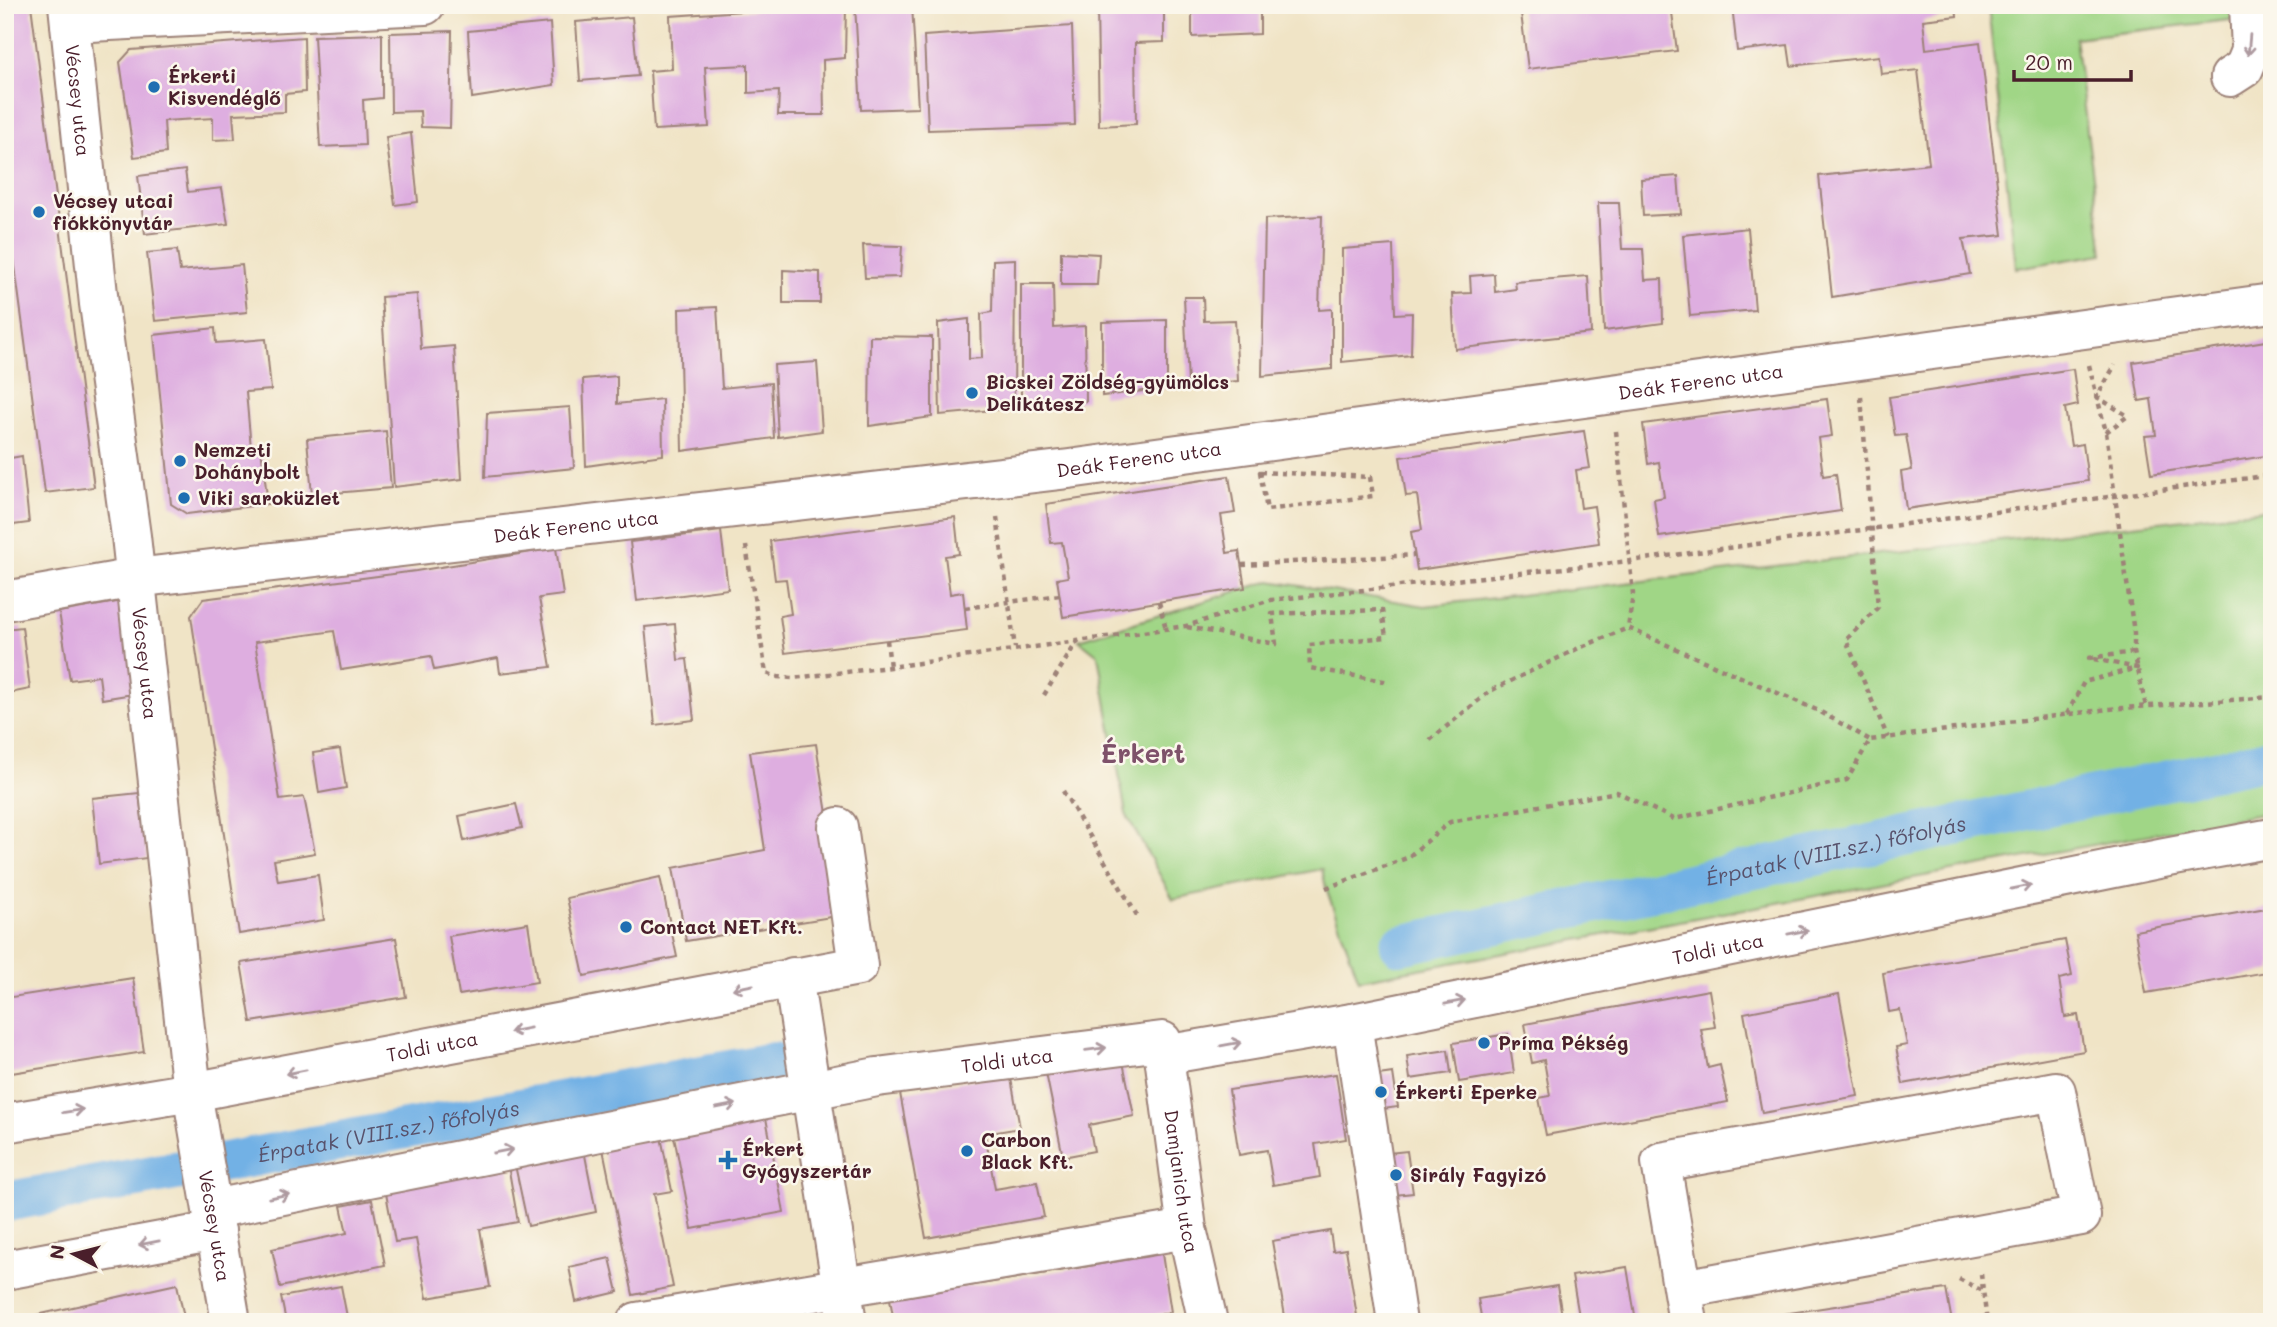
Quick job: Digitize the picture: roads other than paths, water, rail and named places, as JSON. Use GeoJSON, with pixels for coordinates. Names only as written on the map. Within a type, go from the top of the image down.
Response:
{"type":"FeatureCollection","features":[{"type":"Feature","properties":{"kind":"street"},"geometry":{"type":"LineString","coordinates":[[69,14],[425,5]]}},
{"type":"Feature","properties":{"kind":"street"},"geometry":{"type":"LineString","coordinates":[[2230,77],[2244,68],[2251,51],[2249,5]]}},
{"type":"Feature","properties":{"kind":"street","name":"Vécsey utca"},"geometry":{"type":"LineString","coordinates":[[69,14],[99,304],[135,578],[194,1107],[231,1322]]}},
{"type":"Feature","properties":{"kind":"street","name":"Deák Ferenc utca"},"geometry":{"type":"LineString","coordinates":[[5,601],[135,578],[1069,469],[2272,303]]}},
{"type":"Feature","properties":{"kind":"street","name":"Toldi utca"},"geometry":{"type":"LineString","coordinates":[[5,1123],[194,1107],[858,966],[838,827]]}},
{"type":"Feature","properties":{"kind":"street","name":"Toldi utca"},"geometry":{"type":"LineString","coordinates":[[5,1270],[212,1208],[812,1088],[877,1077],[1163,1048],[1352,1023],[2137,863],[2272,838]]}},
{"type":"Feature","properties":{"kind":"street"},"geometry":{"type":"LineString","coordinates":[[793,978],[844,1305]]}},
{"type":"Feature","properties":{"kind":"street"},"geometry":{"type":"LineString","coordinates":[[1352,1023],[1397,1322]]}},
{"type":"Feature","properties":{"kind":"street","name":"Damjanich utca"},"geometry":{"type":"LineString","coordinates":[[1163,1048],[1188,1229],[1208,1322]]}},
{"type":"Feature","properties":{"kind":"street"},"geometry":{"type":"LineString","coordinates":[[2056,1091],[2081,1216],[1976,1236],[1685,1306],[1661,1162],[2056,1091]]}},
{"type":"Feature","properties":{"kind":"street"},"geometry":{"type":"LineString","coordinates":[[638,1322],[844,1305],[1188,1229]]}},
{"type":"Feature","properties":{"kind":"waterway","name":"Érpatak (VIII.sz.) főfolyás"},"geometry":{"type":"LineString","coordinates":[[1400,945],[2272,758]]}},
{"type":"Feature","properties":{"kind":"waterway","name":"Érpatak (VIII.sz.) főfolyás"},"geometry":{"type":"LineString","coordinates":[[5,1202],[774,1062]]}},
{"type":"Feature","properties":{"kind":"place","name":"Érkerti Kisvendéglő"},"geometry":{"type":"Point","coordinates":[154,87]}},
{"type":"Feature","properties":{"kind":"place","name":"Vécsey utcai fiókkönyvtár"},"geometry":{"type":"Point","coordinates":[39,212]}},
{"type":"Feature","properties":{"kind":"place","name":"Bicskei Zöldség-gyümölcs Delikátesz"},"geometry":{"type":"Point","coordinates":[972,393]}},
{"type":"Feature","properties":{"kind":"place","name":"Nemzeti Dohánybolt"},"geometry":{"type":"Point","coordinates":[180,461]}},
{"type":"Feature","properties":{"kind":"place","name":"Viki saroküzlet"},"geometry":{"type":"Point","coordinates":[184,498]}},
{"type":"Feature","properties":{"kind":"place","name":"Contact NET Kft."},"geometry":{"type":"Point","coordinates":[626,927]}},
{"type":"Feature","properties":{"kind":"place","name":"Príma Pékség"},"geometry":{"type":"Point","coordinates":[1484,1043]}},
{"type":"Feature","properties":{"kind":"place","name":"Érkerti Eperke"},"geometry":{"type":"Point","coordinates":[1381,1092]}},
{"type":"Feature","properties":{"kind":"place","name":"Carbon Black Kft."},"geometry":{"type":"Point","coordinates":[967,1151]}},
{"type":"Feature","properties":{"kind":"place","name":"Érkert Gyógyszertár"},"geometry":{"type":"Point","coordinates":[728,1160]}},
{"type":"Feature","properties":{"kind":"place","name":"Sirály Fagyizó"},"geometry":{"type":"Point","coordinates":[1396,1175]}},
{"type":"Feature","properties":{"kind":"district","name":"Érkert"},"geometry":{"type":"Point","coordinates":[1143,754]}}]}
